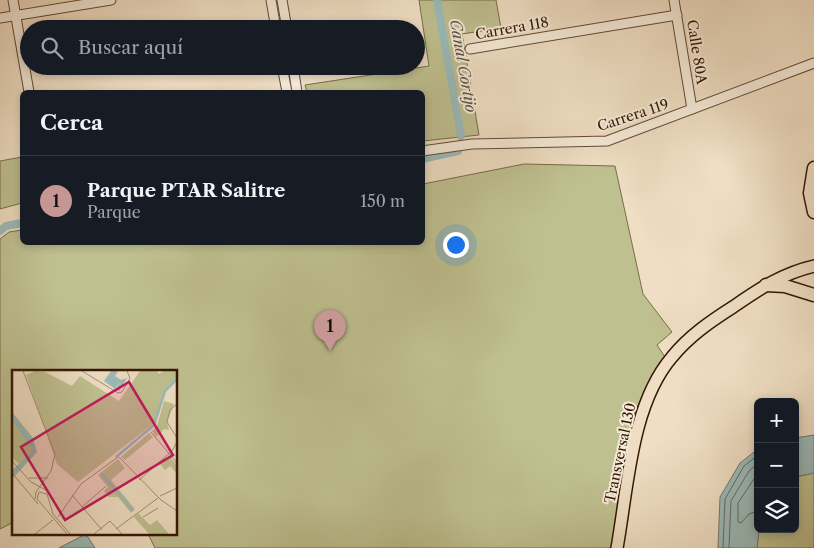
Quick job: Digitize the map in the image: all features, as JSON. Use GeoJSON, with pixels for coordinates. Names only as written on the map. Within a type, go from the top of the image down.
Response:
{"type":"FeatureCollection","features":[{"type":"Feature","properties":{"kind":"highway"},"geometry":{"type":"LineString","coordinates":[[814,168],[810,194],[814,212]]}},
{"type":"Feature","properties":{"kind":"highway"},"geometry":{"type":"LineString","coordinates":[[766,285],[784,286],[814,295]]}},
{"type":"Feature","properties":{"kind":"main road","name":"Transversal 130"},"geometry":{"type":"LineString","coordinates":[[618,548],[636,439],[644,407],[657,377],[685,342],[766,285],[792,272],[812,265]]}},
{"type":"Feature","properties":{"kind":"street"},"geometry":{"type":"LineString","coordinates":[[13,0],[20,42]]}},
{"type":"Feature","properties":{"kind":"street"},"geometry":{"type":"LineString","coordinates":[[0,18],[111,0]]}},
{"type":"Feature","properties":{"kind":"street"},"geometry":{"type":"LineString","coordinates":[[271,0],[274,20]]}},
{"type":"Feature","properties":{"kind":"street"},"geometry":{"type":"LineString","coordinates":[[282,0],[285,20]]}},
{"type":"Feature","properties":{"kind":"street","name":"Calle 80A"},"geometry":{"type":"LineString","coordinates":[[674,0],[692,109]]}},
{"type":"Feature","properties":{"kind":"street","name":"Carrera 118"},"geometry":{"type":"LineString","coordinates":[[470,49],[677,15]]}},
{"type":"Feature","properties":{"kind":"street","name":"Carrera 119"},"geometry":{"type":"LineString","coordinates":[[425,151],[472,144],[606,141],[814,63]]}},
{"type":"Feature","properties":{"kind":"street"},"geometry":{"type":"LineString","coordinates":[[26,75],[29,90]]}},
{"type":"Feature","properties":{"kind":"street"},"geometry":{"type":"LineString","coordinates":[[284,75],[287,90]]}},
{"type":"Feature","properties":{"kind":"street"},"geometry":{"type":"LineString","coordinates":[[294,75],[297,90]]}},
{"type":"Feature","properties":{"kind":"green space"},"geometry":{"type":"Polygon","coordinates":[[[419,0],[496,0],[501,28],[462,34],[479,135],[425,141],[425,90],[306,90],[305,85],[370,75],[425,75],[425,67],[429,66],[425,40],[425,20],[422,20],[419,0]]]}},
{"type":"Feature","properties":{"kind":"green space"},"geometry":{"type":"Polygon","coordinates":[[[20,157],[20,204],[0,209],[0,161],[20,157]]]}},
{"type":"Feature","properties":{"kind":"green space"},"geometry":{"type":"Polygon","coordinates":[[[524,164],[615,166],[643,294],[672,332],[657,345],[665,357],[650,381],[634,414],[611,548],[155,548],[149,536],[178,536],[178,370],[12,370],[12,523],[0,529],[0,239],[9,232],[20,230],[20,245],[425,245],[425,184],[524,164]]]}},
{"type":"Feature","properties":{"kind":"green space"},"geometry":{"type":"Polygon","coordinates":[[[814,473],[814,548],[757,548],[759,533],[799,533],[799,476],[814,473]]]}},
{"type":"Feature","properties":{"kind":"water"},"geometry":{"type":"Polygon","coordinates":[[[814,435],[814,473],[799,476],[799,443],[799,437],[814,435]]]}},
{"type":"Feature","properties":{"kind":"water"},"geometry":{"type":"Polygon","coordinates":[[[754,452],[754,533],[759,533],[757,548],[718,548],[720,497],[740,463],[754,452]]]}},
{"type":"Feature","properties":{"kind":"water"},"geometry":{"type":"Polygon","coordinates":[[[82,536],[87,536],[95,548],[59,548],[82,536]]]}},
{"type":"Feature","properties":{"kind":"waterway","name":"Canal Cortijo"},"geometry":{"type":"LineString","coordinates":[[437,0],[461,136]]}},
{"type":"Feature","properties":{"kind":"waterway","name":"Canal Cortijo"},"geometry":{"type":"LineString","coordinates":[[425,158],[458,151]]}},
{"type":"Feature","properties":{"kind":"waterway","name":"Canal Cortijo"},"geometry":{"type":"LineString","coordinates":[[0,231],[6,226],[20,223]]}},
{"type":"Feature","properties":{"kind":"place","name":"Parque PTAR Salitre"},"geometry":{"type":"Point","coordinates":[330,351]}}]}
